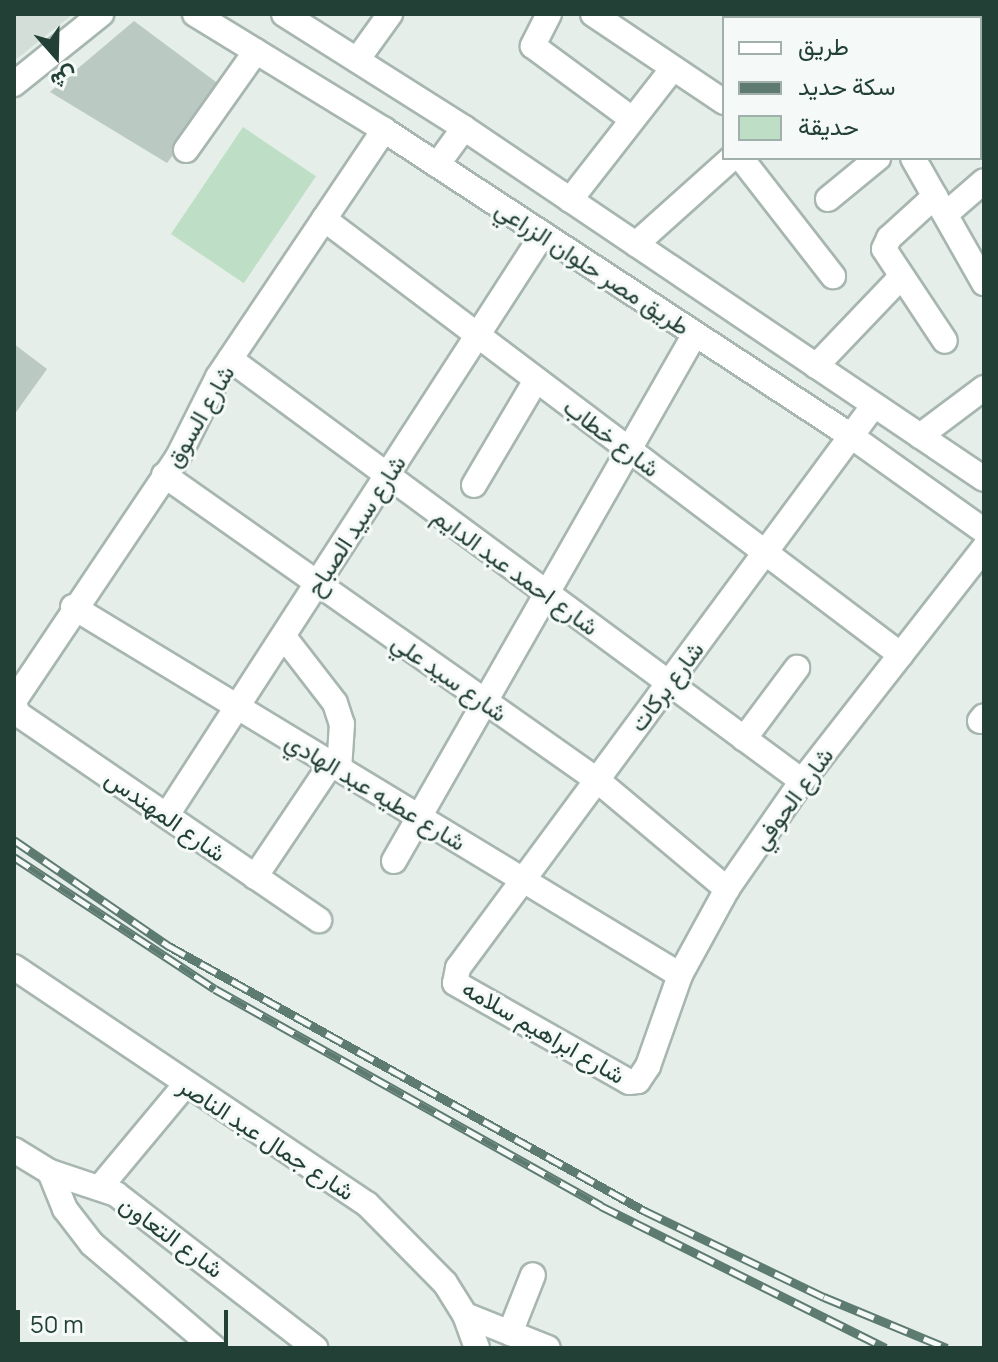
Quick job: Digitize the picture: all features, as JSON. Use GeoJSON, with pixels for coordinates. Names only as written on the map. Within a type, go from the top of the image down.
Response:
{"type":"FeatureCollection","features":[{"type":"Feature","properties":{"kind":"street"},"geometry":{"type":"LineString","coordinates":[[14,84],[101,14]]}},
{"type":"Feature","properties":{"kind":"street","name":"طريق مصر حلوان الزراعي"},"geometry":{"type":"LineString","coordinates":[[195,14],[384,130],[543,234],[851,436],[984,531]]}},
{"type":"Feature","properties":{"kind":"street","name":"طريق مصر حلوان الزراعي"},"geometry":{"type":"LineString","coordinates":[[284,14],[464,128],[984,479]]}},
{"type":"Feature","properties":{"kind":"street"},"geometry":{"type":"LineString","coordinates":[[357,60],[390,14]]}},
{"type":"Feature","properties":{"kind":"street"},"geometry":{"type":"LineString","coordinates":[[549,14],[533,46],[632,119]]}},
{"type":"Feature","properties":{"kind":"street"},"geometry":{"type":"LineString","coordinates":[[593,14],[722,101]]}},
{"type":"Feature","properties":{"kind":"street"},"geometry":{"type":"LineString","coordinates":[[186,150],[256,51]]}},
{"type":"Feature","properties":{"kind":"street"},"geometry":{"type":"LineString","coordinates":[[570,200],[673,68]]}},
{"type":"Feature","properties":{"kind":"street"},"geometry":{"type":"LineString","coordinates":[[437,165],[464,128]]}},
{"type":"Feature","properties":{"kind":"street","name":"شارع السوق"},"geometry":{"type":"LineString","coordinates":[[14,704],[73,607],[190,438],[230,359],[384,130]]}},
{"type":"Feature","properties":{"kind":"street"},"geometry":{"type":"LineString","coordinates":[[636,244],[730,160]]}},
{"type":"Feature","properties":{"kind":"street"},"geometry":{"type":"LineString","coordinates":[[743,160],[833,276]]}},
{"type":"Feature","properties":{"kind":"street"},"geometry":{"type":"LineString","coordinates":[[828,199],[876,160]]}},
{"type":"Feature","properties":{"kind":"street"},"geometry":{"type":"LineString","coordinates":[[914,160],[984,283]]}},
{"type":"Feature","properties":{"kind":"street"},"geometry":{"type":"LineString","coordinates":[[945,341],[884,249],[886,241],[984,181]]}},
{"type":"Feature","properties":{"kind":"street","name":"شارع خطاب"},"geometry":{"type":"LineString","coordinates":[[324,219],[901,655]]}},
{"type":"Feature","properties":{"kind":"street","name":"شارع سيد الصباح"},"geometry":{"type":"LineString","coordinates":[[167,815],[543,234]]}},
{"type":"Feature","properties":{"kind":"street"},"geometry":{"type":"LineString","coordinates":[[816,366],[901,277]]}},
{"type":"Feature","properties":{"kind":"street"},"geometry":{"type":"LineString","coordinates":[[394,861],[695,334]]}},
{"type":"Feature","properties":{"kind":"street","name":"شارع احمد عبد الدايم"},"geometry":{"type":"LineString","coordinates":[[230,359],[802,781]]}},
{"type":"Feature","properties":{"kind":"street"},"geometry":{"type":"LineString","coordinates":[[474,485],[536,380]]}},
{"type":"Feature","properties":{"kind":"street"},"geometry":{"type":"LineString","coordinates":[[920,436],[984,388]]}},
{"type":"Feature","properties":{"kind":"street","name":"شارع بركات"},"geometry":{"type":"LineString","coordinates":[[458,968],[874,405]]}},
{"type":"Feature","properties":{"kind":"street","name":"شارع سيد علي"},"geometry":{"type":"LineString","coordinates":[[164,475],[597,780],[727,889]]}},
{"type":"Feature","properties":{"kind":"street","name":"شارع الحوفي"},"geometry":{"type":"LineString","coordinates":[[644,1075],[680,975],[727,889],[802,781],[984,548]]}},
{"type":"Feature","properties":{"kind":"street","name":"شارع عطيه عبد الهادي"},"geometry":{"type":"LineString","coordinates":[[73,607],[680,975]]}},
{"type":"Feature","properties":{"kind":"street"},"geometry":{"type":"LineString","coordinates":[[255,877],[335,766],[342,724],[335,703],[284,637]]}},
{"type":"Feature","properties":{"kind":"street"},"geometry":{"type":"LineString","coordinates":[[744,739],[797,668]]}},
{"type":"Feature","properties":{"kind":"street","name":"شارع المهندس"},"geometry":{"type":"LineString","coordinates":[[14,704],[319,920]]}},
{"type":"Feature","properties":{"kind":"street","name":"شارع جمال عبد الناصر"},"geometry":{"type":"LineString","coordinates":[[14,967],[367,1204],[422,1254],[465,1315],[477,1348]]}},
{"type":"Feature","properties":{"kind":"street","name":"شارع ابراهيم سلامه"},"geometry":{"type":"LineString","coordinates":[[458,968],[454,975],[459,987],[629,1082],[644,1075]]}},
{"type":"Feature","properties":{"kind":"street"},"geometry":{"type":"LineString","coordinates":[[101,1186],[186,1084]]}},
{"type":"Feature","properties":{"kind":"street","name":"شارع التعاون"},"geometry":{"type":"LineString","coordinates":[[14,1150],[50,1172],[101,1186],[218,1269],[315,1348]]}},
{"type":"Feature","properties":{"kind":"street"},"geometry":{"type":"LineString","coordinates":[[50,1172],[65,1209],[92,1244],[214,1348]]}},
{"type":"Feature","properties":{"kind":"street"},"geometry":{"type":"LineString","coordinates":[[510,1333],[533,1275]]}},
{"type":"Feature","properties":{"kind":"street"},"geometry":{"type":"LineString","coordinates":[[465,1315],[548,1348]]}},
{"type":"Feature","properties":{"kind":"shaded area"},"geometry":{"type":"Polygon","coordinates":[[[14,14],[73,14],[14,61],[14,14]]]}},
{"type":"Feature","properties":{"kind":"green space"},"geometry":{"type":"Polygon","coordinates":[[[243,127],[316,176],[244,283],[171,234],[243,127]]]}},
{"type":"Feature","properties":{"kind":"building"},"geometry":{"type":"Polygon","coordinates":[[[134,21],[224,88],[167,163],[50,92],[134,21]]]}},
{"type":"Feature","properties":{"kind":"building"},"geometry":{"type":"Polygon","coordinates":[[[14,344],[47,369],[14,415],[14,344]]]}},
{"type":"Feature","properties":{"kind":"railway"},"geometry":{"type":"LineString","coordinates":[[14,840],[169,946],[645,1211],[824,1297],[947,1348]]}},
{"type":"Feature","properties":{"kind":"railway"},"geometry":{"type":"LineString","coordinates":[[14,857],[215,989],[601,1206],[886,1348]]}}]}
